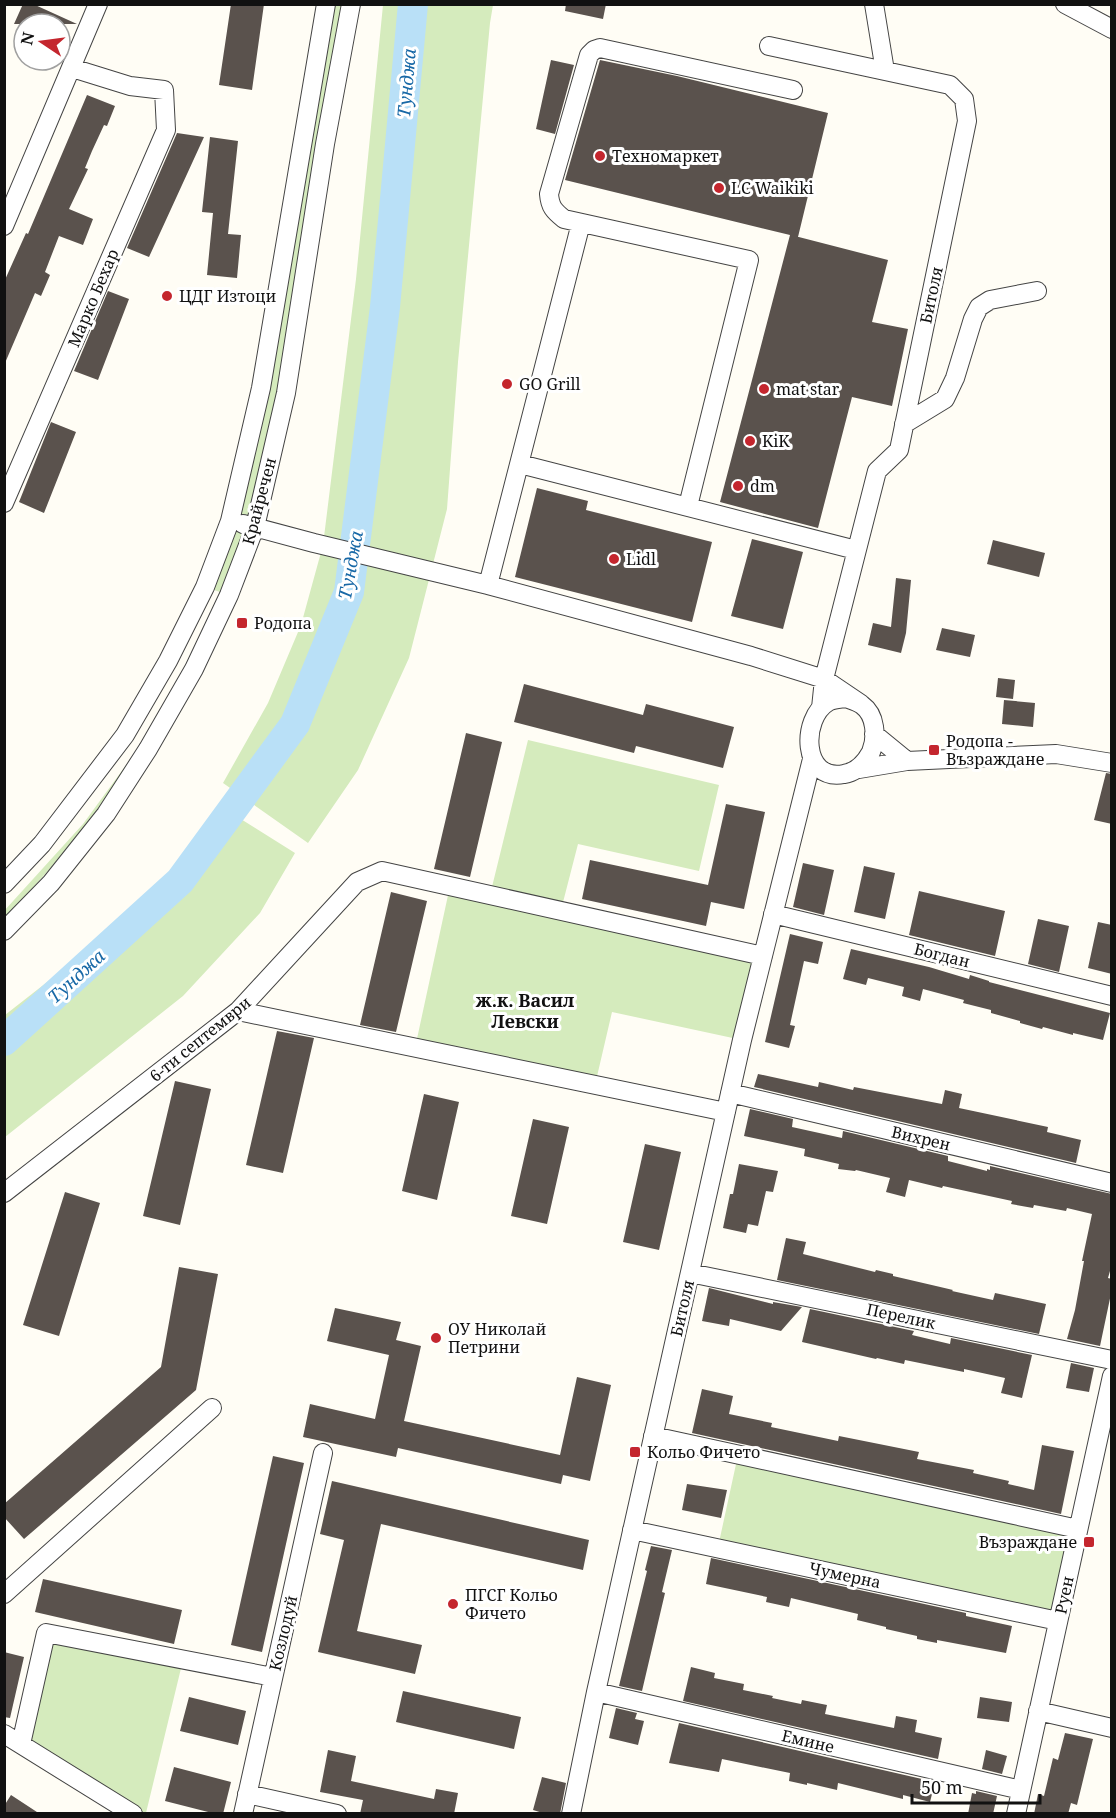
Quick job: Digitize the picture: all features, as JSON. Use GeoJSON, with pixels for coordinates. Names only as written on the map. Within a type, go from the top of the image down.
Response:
{"type":"FeatureCollection","features":[{"type":"Feature","properties":{"kind":"street"},"geometry":{"type":"LineString","coordinates":[[72,68],[98,4]]}},
{"type":"Feature","properties":{"kind":"street","name":"Крайречен"},"geometry":{"type":"LineString","coordinates":[[4,884],[42,843],[125,735],[168,661],[205,587],[230,521],[261,388],[326,4]]}},
{"type":"Feature","properties":{"kind":"street","name":"Крайречен"},"geometry":{"type":"LineString","coordinates":[[4,931],[51,883],[106,814],[148,749],[199,659],[229,595],[255,527],[286,393],[325,144],[351,4]]}},
{"type":"Feature","properties":{"kind":"street"},"geometry":{"type":"LineString","coordinates":[[874,4],[885,71]]}},
{"type":"Feature","properties":{"kind":"street"},"geometry":{"type":"LineString","coordinates":[[1065,4],[1112,29]]}},
{"type":"Feature","properties":{"kind":"street","name":"Битоля"},"geometry":{"type":"LineString","coordinates":[[770,46],[950,85],[964,99],[968,121],[899,450],[877,471],[824,679],[821,708]]}},
{"type":"Feature","properties":{"kind":"street"},"geometry":{"type":"LineString","coordinates":[[688,506],[748,260],[564,219],[553,211],[549,204],[549,194],[589,55],[594,50],[600,48],[793,90]]}},
{"type":"Feature","properties":{"kind":"street","name":"Марко Бехар"},"geometry":{"type":"LineString","coordinates":[[4,503],[166,130],[164,90],[130,86],[72,68]]}},
{"type":"Feature","properties":{"kind":"street"},"geometry":{"type":"LineString","coordinates":[[4,226],[70,72]]}},
{"type":"Feature","properties":{"kind":"street"},"geometry":{"type":"LineString","coordinates":[[488,585],[581,223]]}},
{"type":"Feature","properties":{"kind":"street"},"geometry":{"type":"LineString","coordinates":[[904,424],[945,399],[956,378],[973,319],[979,307],[990,300],[1037,291]]}},
{"type":"Feature","properties":{"kind":"street"},"geometry":{"type":"LineString","coordinates":[[520,464],[856,550]]}},
{"type":"Feature","properties":{"kind":"street"},"geometry":{"type":"LineString","coordinates":[[230,521],[488,585],[752,656],[824,679],[861,704],[871,715],[874,734],[870,753],[859,769]]}},
{"type":"Feature","properties":{"kind":"street"},"geometry":{"type":"LineString","coordinates":[[861,704],[846,698],[835,699],[821,708],[813,721],[809,741],[812,759],[817,767],[826,773],[846,774],[859,769],[907,761],[1056,754],[1112,763]]}},
{"type":"Feature","properties":{"kind":"street"},"geometry":{"type":"LineString","coordinates":[[874,734],[907,761]]}},
{"type":"Feature","properties":{"kind":"street","name":"Битоля"},"geometry":{"type":"LineString","coordinates":[[571,1814],[596,1692],[730,1093],[812,759]]}},
{"type":"Feature","properties":{"kind":"street"},"geometry":{"type":"LineString","coordinates":[[801,805],[835,775]]}},
{"type":"Feature","properties":{"kind":"street","name":"6-ти септември"},"geometry":{"type":"LineString","coordinates":[[4,1193],[238,1011],[357,882],[381,871],[763,956]]}},
{"type":"Feature","properties":{"kind":"street","name":"Богдан"},"geometry":{"type":"LineString","coordinates":[[773,914],[1112,996]]}},
{"type":"Feature","properties":{"kind":"street"},"geometry":{"type":"LineString","coordinates":[[238,1011],[726,1112]]}},
{"type":"Feature","properties":{"kind":"street","name":"Вихрен"},"geometry":{"type":"LineString","coordinates":[[730,1093],[1112,1183]]}},
{"type":"Feature","properties":{"kind":"street","name":"Перелик"},"geometry":{"type":"LineString","coordinates":[[690,1273],[1112,1360]]}},
{"type":"Feature","properties":{"kind":"street","name":"Руен"},"geometry":{"type":"LineString","coordinates":[[1016,1814],[1078,1529],[1104,1442],[1112,1376]]}},
{"type":"Feature","properties":{"kind":"street"},"geometry":{"type":"LineString","coordinates":[[4,1594],[212,1408]]}},
{"type":"Feature","properties":{"kind":"street"},"geometry":{"type":"LineString","coordinates":[[653,1436],[1078,1529]]}},
{"type":"Feature","properties":{"kind":"street","name":"Козлодуй"},"geometry":{"type":"LineString","coordinates":[[243,1814],[323,1453]]}},
{"type":"Feature","properties":{"kind":"street","name":"Чумерна"},"geometry":{"type":"LineString","coordinates":[[632,1530],[1058,1621]]}},
{"type":"Feature","properties":{"kind":"street"},"geometry":{"type":"LineString","coordinates":[[21,1744],[46,1633],[273,1677]]}},
{"type":"Feature","properties":{"kind":"street","name":"Емине"},"geometry":{"type":"LineString","coordinates":[[596,1692],[1021,1790]]}},
{"type":"Feature","properties":{"kind":"street"},"geometry":{"type":"LineString","coordinates":[[1038,1711],[1112,1728]]}},
{"type":"Feature","properties":{"kind":"street"},"geometry":{"type":"LineString","coordinates":[[4,1734],[133,1814]]}},
{"type":"Feature","properties":{"kind":"street"},"geometry":{"type":"LineString","coordinates":[[247,1794],[337,1814]]}},
{"type":"Feature","properties":{"kind":"green space"},"geometry":{"type":"Polygon","coordinates":[[[326,5],[351,5],[286,393],[229,595],[205,587],[230,521],[326,5]]]}},
{"type":"Feature","properties":{"kind":"green space"},"geometry":{"type":"Polygon","coordinates":[[[383,5],[493,5],[458,362],[447,509],[409,658],[358,770],[308,843],[223,783],[268,703],[301,625],[323,545],[356,279],[383,5]]]}},
{"type":"Feature","properties":{"kind":"green space"},"geometry":{"type":"Polygon","coordinates":[[[528,740],[719,785],[699,871],[578,844],[561,910],[763,956],[742,1040],[612,1012],[595,1085],[415,1048],[450,886],[490,895],[528,740]]]}},
{"type":"Feature","properties":{"kind":"green space"},"geometry":{"type":"Polygon","coordinates":[[[132,757],[137,760],[87,827],[5,919],[4,911],[83,824],[132,757]]]}},
{"type":"Feature","properties":{"kind":"green space"},"geometry":{"type":"Polygon","coordinates":[[[220,806],[295,853],[260,913],[183,996],[5,1137],[5,1015],[88,950],[167,875],[220,806]]]}},
{"type":"Feature","properties":{"kind":"green space"},"geometry":{"type":"Polygon","coordinates":[[[738,1455],[1078,1529],[1058,1621],[718,1547],[738,1455]]]}},
{"type":"Feature","properties":{"kind":"green space"},"geometry":{"type":"Polygon","coordinates":[[[46,1633],[183,1660],[146,1813],[133,1813],[21,1744],[46,1633]]]}},
{"type":"Feature","properties":{"kind":"building"},"geometry":{"type":"Polygon","coordinates":[[[23,4],[33,4],[51,12],[19,12],[23,4]]]}},
{"type":"Feature","properties":{"kind":"building"},"geometry":{"type":"Polygon","coordinates":[[[231,4],[264,4],[252,90],[219,85],[231,4]]]}},
{"type":"Feature","properties":{"kind":"building"},"geometry":{"type":"Polygon","coordinates":[[[566,4],[606,4],[603,19],[565,11],[566,4]]]}},
{"type":"Feature","properties":{"kind":"building"},"geometry":{"type":"Polygon","coordinates":[[[551,60],[574,65],[555,134],[536,129],[551,60]]]}},
{"type":"Feature","properties":{"kind":"building"},"geometry":{"type":"Polygon","coordinates":[[[600,60],[677,76],[828,113],[798,237],[888,260],[872,322],[908,329],[892,406],[852,397],[818,528],[720,502],[790,235],[565,180],[600,60]]]}},
{"type":"Feature","properties":{"kind":"building"},"geometry":{"type":"Polygon","coordinates":[[[87,95],[115,106],[107,126],[104,125],[92,151],[85,168],[88,169],[69,209],[93,219],[83,245],[59,236],[45,272],[50,275],[41,296],[35,293],[5,363],[4,282],[26,233],[28,234],[87,95]]]}},
{"type":"Feature","properties":{"kind":"building"},"geometry":{"type":"Polygon","coordinates":[[[177,133],[204,137],[149,257],[127,248],[177,133]]]}},
{"type":"Feature","properties":{"kind":"building"},"geometry":{"type":"Polygon","coordinates":[[[210,137],[238,141],[228,234],[241,235],[237,278],[207,275],[213,213],[202,212],[210,137]]]}},
{"type":"Feature","properties":{"kind":"building"},"geometry":{"type":"Polygon","coordinates":[[[108,291],[129,299],[98,380],[74,371],[108,291]]]}},
{"type":"Feature","properties":{"kind":"building"},"geometry":{"type":"Polygon","coordinates":[[[51,422],[76,432],[44,513],[19,502],[51,422]]]}},
{"type":"Feature","properties":{"kind":"building","name":"Lidl"},"geometry":{"type":"Polygon","coordinates":[[[537,488],[588,501],[586,510],[712,542],[692,622],[515,577],[537,488]]]}},
{"type":"Feature","properties":{"kind":"building"},"geometry":{"type":"Polygon","coordinates":[[[752,539],[803,552],[783,629],[731,616],[752,539]]]}},
{"type":"Feature","properties":{"kind":"building"},"geometry":{"type":"Polygon","coordinates":[[[993,540],[1045,553],[1039,577],[987,564],[993,540]]]}},
{"type":"Feature","properties":{"kind":"building"},"geometry":{"type":"Polygon","coordinates":[[[896,578],[911,580],[906,633],[901,653],[868,645],[873,623],[891,627],[896,578]]]}},
{"type":"Feature","properties":{"kind":"building"},"geometry":{"type":"Polygon","coordinates":[[[942,628],[975,635],[970,657],[936,650],[942,628]]]}},
{"type":"Feature","properties":{"kind":"building"},"geometry":{"type":"Polygon","coordinates":[[[998,678],[1015,680],[1013,699],[996,697],[998,678]]]}},
{"type":"Feature","properties":{"kind":"building"},"geometry":{"type":"Polygon","coordinates":[[[524,684],[643,715],[646,704],[734,727],[723,768],[636,746],[634,753],[514,722],[524,684]]]}},
{"type":"Feature","properties":{"kind":"building"},"geometry":{"type":"Polygon","coordinates":[[[1004,700],[1035,703],[1033,727],[1002,724],[1004,700]]]}},
{"type":"Feature","properties":{"kind":"building"},"geometry":{"type":"Polygon","coordinates":[[[466,733],[502,742],[470,877],[434,869],[466,733]]]}},
{"type":"Feature","properties":{"kind":"building"},"geometry":{"type":"Polygon","coordinates":[[[1106,773],[1112,774],[1112,824],[1094,820],[1106,773]]]}},
{"type":"Feature","properties":{"kind":"building"},"geometry":{"type":"Polygon","coordinates":[[[726,804],[765,812],[744,909],[711,902],[706,926],[582,899],[590,860],[708,885],[726,804]]]}},
{"type":"Feature","properties":{"kind":"building"},"geometry":{"type":"Polygon","coordinates":[[[803,863],[834,870],[824,915],[793,907],[803,863]]]}},
{"type":"Feature","properties":{"kind":"building"},"geometry":{"type":"Polygon","coordinates":[[[864,866],[895,873],[885,919],[854,912],[864,866]]]}},
{"type":"Feature","properties":{"kind":"building"},"geometry":{"type":"Polygon","coordinates":[[[919,891],[1005,911],[995,956],[909,935],[919,891]]]}},
{"type":"Feature","properties":{"kind":"building"},"geometry":{"type":"Polygon","coordinates":[[[391,892],[427,901],[396,1032],[360,1025],[391,892]]]}},
{"type":"Feature","properties":{"kind":"building"},"geometry":{"type":"Polygon","coordinates":[[[1038,919],[1069,926],[1059,972],[1028,964],[1038,919]]]}},
{"type":"Feature","properties":{"kind":"building"},"geometry":{"type":"Polygon","coordinates":[[[1098,922],[1112,925],[1112,974],[1088,968],[1098,922]]]}},
{"type":"Feature","properties":{"kind":"building"},"geometry":{"type":"Polygon","coordinates":[[[790,934],[823,942],[818,964],[804,961],[790,1025],[795,1026],[789,1048],[765,1042],[790,934]]]}},
{"type":"Feature","properties":{"kind":"building"},"geometry":{"type":"Polygon","coordinates":[[[851,949],[969,979],[970,975],[1110,1013],[1103,1040],[1020,1023],[1020,1021],[991,1013],[991,1010],[963,1003],[964,1000],[923,989],[920,1001],[902,996],[904,987],[868,978],[866,985],[843,979],[851,949]]]}},
{"type":"Feature","properties":{"kind":"building"},"geometry":{"type":"Polygon","coordinates":[[[277,1031],[314,1038],[283,1173],[246,1165],[277,1031]]]}},
{"type":"Feature","properties":{"kind":"building"},"geometry":{"type":"Polygon","coordinates":[[[758,1074],[818,1087],[819,1082],[853,1090],[854,1087],[942,1104],[945,1090],[962,1094],[959,1108],[1048,1127],[1047,1132],[1081,1140],[1076,1163],[754,1087],[758,1074]]]}},
{"type":"Feature","properties":{"kind":"building"},"geometry":{"type":"Polygon","coordinates":[[[175,1081],[211,1089],[180,1225],[143,1216],[175,1081]]]}},
{"type":"Feature","properties":{"kind":"building"},"geometry":{"type":"Polygon","coordinates":[[[424,1094],[459,1102],[437,1200],[402,1191],[424,1094]]]}},
{"type":"Feature","properties":{"kind":"building"},"geometry":{"type":"Polygon","coordinates":[[[750,1109],[793,1119],[792,1127],[842,1138],[843,1131],[948,1156],[948,1161],[987,1171],[987,1169],[990,1170],[990,1166],[1112,1194],[1112,1264],[1108,1278],[1112,1279],[1112,1289],[1100,1346],[1067,1339],[1075,1310],[1092,1214],[1067,1208],[1066,1211],[1034,1205],[1033,1208],[1011,1204],[1012,1201],[909,1180],[905,1197],[886,1192],[890,1178],[856,1170],[838,1169],[839,1164],[804,1156],[805,1149],[744,1136],[750,1109]]]}},
{"type":"Feature","properties":{"kind":"building"},"geometry":{"type":"Polygon","coordinates":[[[533,1119],[569,1127],[547,1224],[511,1216],[533,1119]]]}},
{"type":"Feature","properties":{"kind":"building"},"geometry":{"type":"Polygon","coordinates":[[[645,1144],[681,1152],[659,1250],[623,1242],[645,1144]]]}},
{"type":"Feature","properties":{"kind":"building"},"geometry":{"type":"Polygon","coordinates":[[[739,1164],[778,1171],[773,1192],[766,1191],[758,1226],[748,1224],[746,1233],[723,1228],[739,1164]]]}},
{"type":"Feature","properties":{"kind":"building"},"geometry":{"type":"Polygon","coordinates":[[[65,1192],[100,1203],[59,1336],[23,1325],[65,1192]]]}},
{"type":"Feature","properties":{"kind":"building"},"geometry":{"type":"Polygon","coordinates":[[[786,1238],[806,1242],[803,1254],[993,1300],[995,1293],[1046,1304],[1039,1334],[777,1280],[786,1238]]]}},
{"type":"Feature","properties":{"kind":"building"},"geometry":{"type":"Polygon","coordinates":[[[179,1267],[218,1274],[196,1390],[24,1539],[4,1517],[4,1504],[161,1367],[179,1267]]]}},
{"type":"Feature","properties":{"kind":"building"},"geometry":{"type":"Polygon","coordinates":[[[709,1288],[773,1304],[773,1302],[802,1307],[781,1331],[730,1319],[729,1326],[702,1321],[709,1288]]]}},
{"type":"Feature","properties":{"kind":"building"},"geometry":{"type":"Polygon","coordinates":[[[335,1308],[401,1322],[396,1340],[421,1346],[404,1421],[560,1455],[577,1377],[611,1385],[590,1481],[563,1475],[561,1484],[398,1448],[396,1457],[303,1437],[310,1404],[375,1419],[389,1355],[327,1341],[335,1308]]]}},
{"type":"Feature","properties":{"kind":"building"},"geometry":{"type":"Polygon","coordinates":[[[810,1309],[914,1331],[912,1335],[950,1344],[951,1338],[1032,1355],[1022,1398],[1001,1393],[1005,1378],[905,1360],[904,1364],[802,1342],[810,1309]]]}},
{"type":"Feature","properties":{"kind":"building"},"geometry":{"type":"Polygon","coordinates":[[[1071,1363],[1094,1368],[1089,1392],[1066,1388],[1071,1363]]]}},
{"type":"Feature","properties":{"kind":"building"},"geometry":{"type":"Polygon","coordinates":[[[702,1389],[733,1396],[729,1414],[772,1423],[771,1427],[838,1441],[839,1436],[919,1452],[917,1459],[974,1470],[973,1473],[1009,1481],[1008,1484],[1034,1490],[1042,1445],[1074,1451],[1061,1514],[692,1433],[702,1389]]]}},
{"type":"Feature","properties":{"kind":"building"},"geometry":{"type":"Polygon","coordinates":[[[273,1456],[304,1463],[262,1652],[231,1645],[273,1456]]]}},
{"type":"Feature","properties":{"kind":"building"},"geometry":{"type":"Polygon","coordinates":[[[332,1481],[589,1540],[583,1570],[381,1524],[357,1631],[422,1645],[415,1674],[318,1652],[344,1540],[320,1534],[332,1481]]]}},
{"type":"Feature","properties":{"kind":"building"},"geometry":{"type":"Polygon","coordinates":[[[687,1484],[727,1490],[721,1518],[682,1510],[687,1484]]]}},
{"type":"Feature","properties":{"kind":"building"},"geometry":{"type":"Polygon","coordinates":[[[651,1546],[672,1550],[662,1592],[665,1593],[642,1691],[619,1686],[651,1546]]]}},
{"type":"Feature","properties":{"kind":"building"},"geometry":{"type":"Polygon","coordinates":[[[711,1558],[966,1613],[966,1616],[1012,1626],[1006,1653],[937,1640],[937,1643],[917,1639],[917,1636],[857,1620],[858,1614],[791,1598],[789,1607],[766,1602],[767,1597],[706,1584],[711,1558]]]}},
{"type":"Feature","properties":{"kind":"building"},"geometry":{"type":"Polygon","coordinates":[[[43,1579],[182,1610],[174,1644],[35,1612],[43,1579]]]}},
{"type":"Feature","properties":{"kind":"building"},"geometry":{"type":"Polygon","coordinates":[[[4,1652],[24,1657],[10,1718],[4,1717],[4,1652]]]}},
{"type":"Feature","properties":{"kind":"building"},"geometry":{"type":"Polygon","coordinates":[[[691,1667],[715,1673],[714,1678],[744,1684],[743,1690],[801,1704],[802,1700],[827,1705],[825,1714],[894,1728],[896,1716],[917,1720],[915,1732],[942,1738],[938,1759],[683,1701],[691,1667]]]}},
{"type":"Feature","properties":{"kind":"building"},"geometry":{"type":"Polygon","coordinates":[[[403,1691],[521,1717],[514,1749],[396,1722],[403,1691]]]}},
{"type":"Feature","properties":{"kind":"building"},"geometry":{"type":"Polygon","coordinates":[[[189,1697],[246,1711],[238,1745],[180,1731],[189,1697]]]}},
{"type":"Feature","properties":{"kind":"building"},"geometry":{"type":"Polygon","coordinates":[[[980,1697],[1012,1702],[1009,1722],[977,1718],[980,1697]]]}},
{"type":"Feature","properties":{"kind":"building"},"geometry":{"type":"Polygon","coordinates":[[[616,1708],[637,1713],[635,1719],[644,1721],[638,1745],[609,1738],[616,1708]]]}},
{"type":"Feature","properties":{"kind":"building"},"geometry":{"type":"Polygon","coordinates":[[[679,1723],[935,1782],[930,1802],[903,1795],[903,1799],[838,1783],[837,1790],[807,1783],[807,1785],[789,1781],[790,1773],[722,1759],[719,1772],[669,1763],[679,1723]]]}},
{"type":"Feature","properties":{"kind":"building"},"geometry":{"type":"Polygon","coordinates":[[[1065,1733],[1093,1739],[1077,1805],[1071,1803],[1068,1814],[1034,1814],[1038,1794],[1044,1796],[1053,1758],[1058,1760],[1065,1733]]]}},
{"type":"Feature","properties":{"kind":"building"},"geometry":{"type":"Polygon","coordinates":[[[328,1750],[356,1756],[351,1781],[434,1799],[436,1789],[458,1793],[454,1814],[360,1814],[363,1800],[320,1792],[328,1750]]]}},
{"type":"Feature","properties":{"kind":"building"},"geometry":{"type":"Polygon","coordinates":[[[986,1750],[1007,1756],[1002,1774],[982,1769],[986,1750]]]}},
{"type":"Feature","properties":{"kind":"building"},"geometry":{"type":"Polygon","coordinates":[[[174,1767],[231,1782],[223,1814],[165,1801],[174,1767]]]}},
{"type":"Feature","properties":{"kind":"building"},"geometry":{"type":"Polygon","coordinates":[[[542,1777],[566,1783],[560,1814],[546,1814],[533,1810],[542,1777]]]}},
{"type":"Feature","properties":{"kind":"building"},"geometry":{"type":"Polygon","coordinates":[[[976,1791],[997,1796],[993,1814],[968,1814],[972,1793],[976,1794],[976,1791]]]}},
{"type":"Feature","properties":{"kind":"building"},"geometry":{"type":"Polygon","coordinates":[[[11,1795],[40,1814],[4,1814],[4,1806],[11,1795]]]}},
{"type":"Feature","properties":{"kind":"waterway","name":"Тунджа"},"geometry":{"type":"LineString","coordinates":[[4,1041],[180,881],[295,724],[349,592],[385,307],[413,4]]}},
{"type":"Feature","properties":{"kind":"place","name":"Техномаркет"},"geometry":{"type":"Point","coordinates":[600,156]}},
{"type":"Feature","properties":{"kind":"place","name":"LC Waikiki"},"geometry":{"type":"Point","coordinates":[719,188]}},
{"type":"Feature","properties":{"kind":"place","name":"ЦДГ Изтоци"},"geometry":{"type":"Point","coordinates":[167,296]}},
{"type":"Feature","properties":{"kind":"place","name":"GO Grill"},"geometry":{"type":"Point","coordinates":[507,384]}},
{"type":"Feature","properties":{"kind":"place","name":"mat star"},"geometry":{"type":"Point","coordinates":[764,389]}},
{"type":"Feature","properties":{"kind":"place","name":"KiK"},"geometry":{"type":"Point","coordinates":[750,441]}},
{"type":"Feature","properties":{"kind":"place","name":"dm"},"geometry":{"type":"Point","coordinates":[738,486]}},
{"type":"Feature","properties":{"kind":"place","name":"Lidl"},"geometry":{"type":"Point","coordinates":[614,559]}},
{"type":"Feature","properties":{"kind":"place","name":"Родопа"},"geometry":{"type":"Point","coordinates":[242,623]}},
{"type":"Feature","properties":{"kind":"place","name":"Родопа - Възраждане"},"geometry":{"type":"Point","coordinates":[934,750]}},
{"type":"Feature","properties":{"kind":"place","name":"ОУ Николай Петрини"},"geometry":{"type":"Point","coordinates":[436,1338]}},
{"type":"Feature","properties":{"kind":"place","name":"Кольо Фичето"},"geometry":{"type":"Point","coordinates":[635,1452]}},
{"type":"Feature","properties":{"kind":"place","name":"Възраждане"},"geometry":{"type":"Point","coordinates":[1089,1542]}},
{"type":"Feature","properties":{"kind":"place","name":"ПГСГ Кольо Фичето"},"geometry":{"type":"Point","coordinates":[453,1604]}},
{"type":"Feature","properties":{"kind":"district","name":"ж.к. Васил Левски"},"geometry":{"type":"Point","coordinates":[525,1010]}}]}
